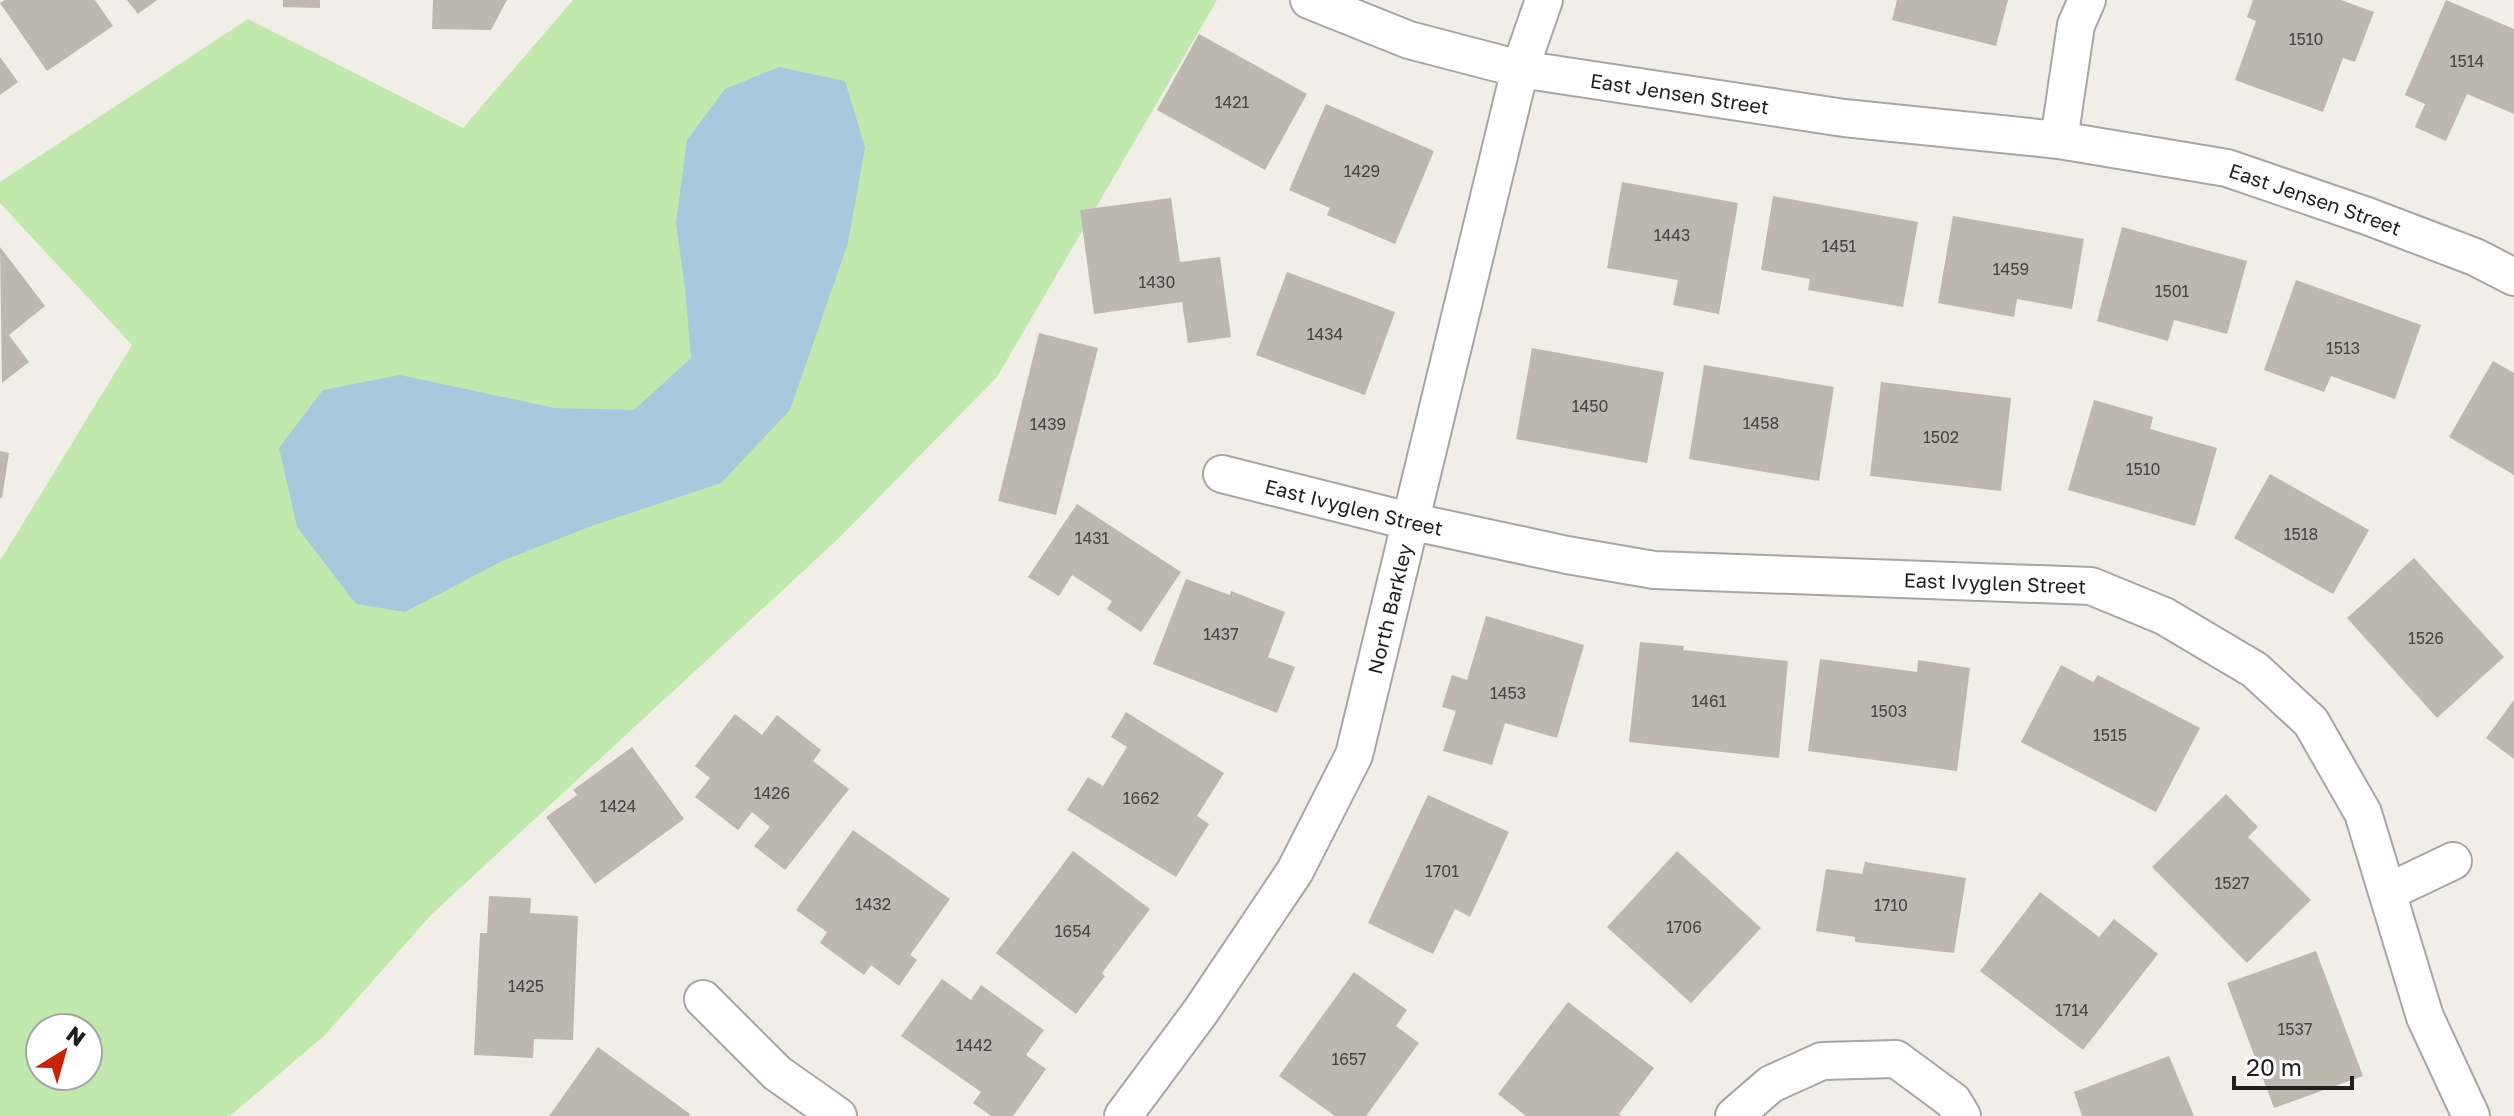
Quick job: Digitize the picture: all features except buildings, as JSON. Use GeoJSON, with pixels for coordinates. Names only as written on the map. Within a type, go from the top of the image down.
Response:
{"type":"FeatureCollection","features":[{"type":"Feature","properties":{"kind":"street","name":"East Jensen Street"},"geometry":{"type":"LineString","coordinates":[[1309,0],[1409,40],[1520,69],[1844,118],[2059,140],[2227,168],[2475,257],[2514,277]]}},
{"type":"Feature","properties":{"kind":"street","name":"North Barkley"},"geometry":{"type":"LineString","coordinates":[[1123,1116],[1201,1011],[1295,871],[1354,755],[1520,69],[1544,0]]}},
{"type":"Feature","properties":{"kind":"street"},"geometry":{"type":"LineString","coordinates":[[2059,140],[2076,25],[2087,0]]}},
{"type":"Feature","properties":{"kind":"street","name":"East Ivyglen Street"},"geometry":{"type":"LineString","coordinates":[[1222,474],[1409,521],[1654,570],[2091,586],[2164,616],[2255,670],[2311,722],[2363,813],[2425,1017],[2471,1116]]}},
{"type":"Feature","properties":{"kind":"street"},"geometry":{"type":"LineString","coordinates":[[2388,892],[2453,861]]}},
{"type":"Feature","properties":{"kind":"street"},"geometry":{"type":"LineString","coordinates":[[703,999],[777,1073],[838,1116]]}},
{"type":"Feature","properties":{"kind":"street"},"geometry":{"type":"LineString","coordinates":[[1734,1116],[1771,1084],[1822,1061],[1896,1059],[1953,1101],[1962,1116]]}},
{"type":"Feature","properties":{"kind":"green space"},"geometry":{"type":"Polygon","coordinates":[[[573,0],[1217,0],[997,377],[839,538],[431,915],[324,1036],[230,1116],[0,1116],[0,561],[132,345],[0,203],[0,182],[248,19],[463,128],[573,0]]]}},
{"type":"Feature","properties":{"kind":"water"},"geometry":{"type":"Polygon","coordinates":[[[779,67],[845,81],[865,147],[848,243],[790,410],[721,483],[594,525],[502,561],[405,612],[356,604],[297,527],[279,448],[323,390],[400,375],[555,408],[634,410],[691,358],[676,223],[687,140],[725,89],[779,67]]]}}]}
